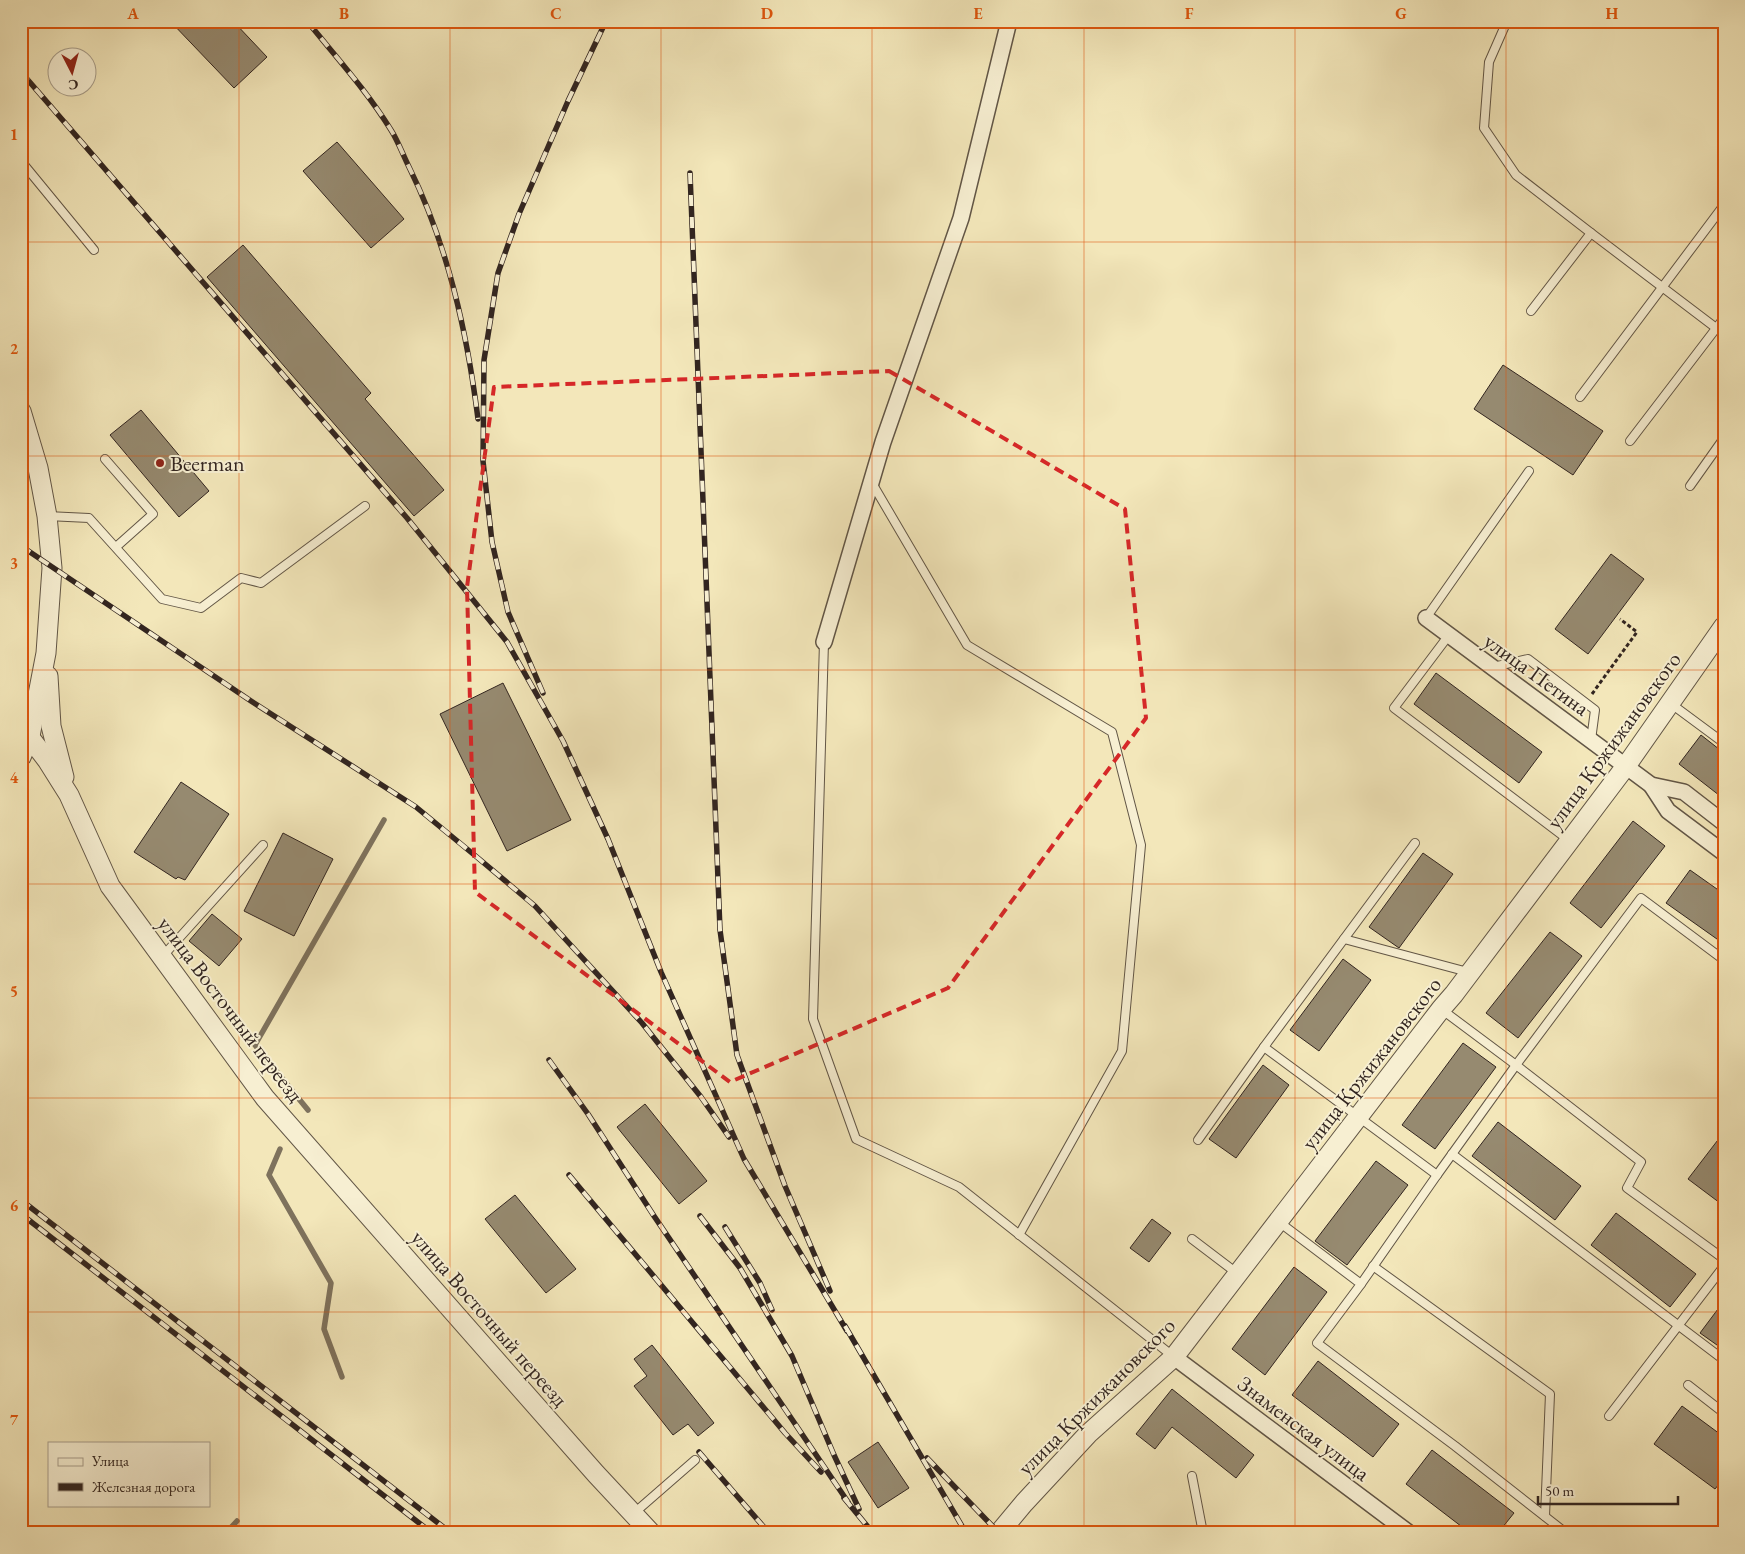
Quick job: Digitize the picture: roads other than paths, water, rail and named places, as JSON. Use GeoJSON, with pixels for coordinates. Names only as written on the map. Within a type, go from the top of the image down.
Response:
{"type":"FeatureCollection","features":[{"type":"Feature","properties":{"kind":"street"},"geometry":{"type":"LineString","coordinates":[[824,642],[883,442],[962,218],[1009,21]]}},
{"type":"Feature","properties":{"kind":"street"},"geometry":{"type":"LineString","coordinates":[[21,411],[38,468],[47,516],[52,568],[46,653],[52,726],[69,796]]}},
{"type":"Feature","properties":{"kind":"street","name":"улица Петина"},"geometry":{"type":"LineString","coordinates":[[1426,618],[1651,785],[1684,792],[1724,823]]}},
{"type":"Feature","properties":{"kind":"street","name":"улица Кржижановского"},"geometry":{"type":"LineString","coordinates":[[999,1533],[1088,1434],[1174,1357],[1470,973],[1626,766],[1724,626]]}},
{"type":"Feature","properties":{"kind":"street"},"geometry":{"type":"LineString","coordinates":[[21,757],[46,653]]}},
{"type":"Feature","properties":{"kind":"street","name":"улица Восточный переезд"},"geometry":{"type":"LineString","coordinates":[[26,731],[47,760],[69,796],[110,886],[265,1098],[651,1533]]}},
{"type":"Feature","properties":{"kind":"street"},"geometry":{"type":"LineString","coordinates":[[1651,785],[1668,811],[1724,853]]}},
{"type":"Feature","properties":{"kind":"street","name":"Знаменская улица"},"geometry":{"type":"LineString","coordinates":[[1174,1357],[1409,1533]]}},
{"type":"Feature","properties":{"kind":"lane"},"geometry":{"type":"LineString","coordinates":[[1507,21],[1488,62],[1484,128],[1516,175],[1724,334]]}},
{"type":"Feature","properties":{"kind":"lane"},"geometry":{"type":"LineString","coordinates":[[21,169],[25,166],[94,250]]}},
{"type":"Feature","properties":{"kind":"lane"},"geometry":{"type":"LineString","coordinates":[[1580,397],[1724,205]]}},
{"type":"Feature","properties":{"kind":"lane"},"geometry":{"type":"LineString","coordinates":[[1531,311],[1591,233]]}},
{"type":"Feature","properties":{"kind":"lane"},"geometry":{"type":"LineString","coordinates":[[1630,441],[1724,318]]}},
{"type":"Feature","properties":{"kind":"lane"},"geometry":{"type":"LineString","coordinates":[[1690,486],[1724,438]]}},
{"type":"Feature","properties":{"kind":"lane"},"geometry":{"type":"LineString","coordinates":[[105,459],[153,514],[116,547]]}},
{"type":"Feature","properties":{"kind":"lane"},"geometry":{"type":"LineString","coordinates":[[1426,618],[1528,470]]}},
{"type":"Feature","properties":{"kind":"lane"},"geometry":{"type":"LineString","coordinates":[[871,482],[967,645],[1112,732],[1141,845],[1122,1051],[1019,1235]]}},
{"type":"Feature","properties":{"kind":"lane"},"geometry":{"type":"LineString","coordinates":[[47,516],[89,518],[162,599],[201,608],[241,578],[261,583],[366,506]]}},
{"type":"Feature","properties":{"kind":"lane"},"geometry":{"type":"LineString","coordinates":[[1449,635],[1394,708],[1570,840]]}},
{"type":"Feature","properties":{"kind":"lane"},"geometry":{"type":"LineString","coordinates":[[824,642],[813,1018],[856,1139],[958,1187],[1174,1357]]}},
{"type":"Feature","properties":{"kind":"lane"},"geometry":{"type":"LineString","coordinates":[[1492,667],[1528,659],[1595,710],[1591,740]]}},
{"type":"Feature","properties":{"kind":"lane"},"geometry":{"type":"LineString","coordinates":[[1670,703],[1724,743]]}},
{"type":"Feature","properties":{"kind":"lane"},"geometry":{"type":"LineString","coordinates":[[1198,1140],[1264,1047],[1415,843]]}},
{"type":"Feature","properties":{"kind":"lane"},"geometry":{"type":"LineString","coordinates":[[162,956],[263,845]]}},
{"type":"Feature","properties":{"kind":"lane"},"geometry":{"type":"LineString","coordinates":[[1566,1533],[1455,1446],[1317,1343],[1516,1065],[1641,898],[1724,960]]}},
{"type":"Feature","properties":{"kind":"lane"},"geometry":{"type":"LineString","coordinates":[[1344,938],[1470,973]]}},
{"type":"Feature","properties":{"kind":"lane"},"geometry":{"type":"LineString","coordinates":[[1441,1009],[1641,1162],[1627,1188],[1724,1259]]}},
{"type":"Feature","properties":{"kind":"lane"},"geometry":{"type":"LineString","coordinates":[[1264,1047],[1437,1175]]}},
{"type":"Feature","properties":{"kind":"lane"},"geometry":{"type":"LineString","coordinates":[[1452,1154],[1724,1360]]}},
{"type":"Feature","properties":{"kind":"lane"},"geometry":{"type":"LineString","coordinates":[[1278,1221],[1361,1284]]}},
{"type":"Feature","properties":{"kind":"lane"},"geometry":{"type":"LineString","coordinates":[[1192,1239],[1238,1274]]}},
{"type":"Feature","properties":{"kind":"lane"},"geometry":{"type":"LineString","coordinates":[[1373,1266],[1550,1394],[1545,1516]]}},
{"type":"Feature","properties":{"kind":"lane"},"geometry":{"type":"LineString","coordinates":[[1609,1416],[1724,1266]]}},
{"type":"Feature","properties":{"kind":"lane"},"geometry":{"type":"LineString","coordinates":[[1688,1385],[1724,1413]]}},
{"type":"Feature","properties":{"kind":"lane"},"geometry":{"type":"LineString","coordinates":[[633,1514],[695,1460]]}},
{"type":"Feature","properties":{"kind":"lane"},"geometry":{"type":"LineString","coordinates":[[1192,1476],[1203,1533]]}},
{"type":"Feature","properties":{"kind":"waterway"},"geometry":{"type":"LineString","coordinates":[[308,1110],[255,1045],[384,820]]}},
{"type":"Feature","properties":{"kind":"waterway"},"geometry":{"type":"LineString","coordinates":[[280,1149],[269,1175],[331,1283],[324,1329],[342,1377]]}},
{"type":"Feature","properties":{"kind":"waterway"},"geometry":{"type":"LineString","coordinates":[[226,1533],[237,1521]]}},
{"type":"Feature","properties":{"kind":"railway"},"geometry":{"type":"LineString","coordinates":[[307,21],[351,74],[382,116],[396,139],[423,197],[445,259],[462,322],[478,419]]}},
{"type":"Feature","properties":{"kind":"railway"},"geometry":{"type":"LineString","coordinates":[[543,693],[508,612],[492,542],[483,461],[484,360],[498,273],[519,214],[568,101],[606,21]]}},
{"type":"Feature","properties":{"kind":"railway"},"geometry":{"type":"LineString","coordinates":[[21,72],[407,518],[507,642],[563,741],[608,839],[661,972],[744,1159],[847,1331]]}},
{"type":"Feature","properties":{"kind":"railway"},"geometry":{"type":"LineString","coordinates":[[690,173],[720,930],[737,1055],[785,1186],[830,1291]]}},
{"type":"Feature","properties":{"kind":"railway"},"geometry":{"type":"LineString","coordinates":[[21,546],[251,701],[416,807],[478,858],[535,906],[642,1023],[701,1097],[729,1137]]}},
{"type":"Feature","properties":{"kind":"railway"},"geometry":{"type":"LineString","coordinates":[[549,1060],[588,1114],[654,1216],[848,1502]]}},
{"type":"Feature","properties":{"kind":"railway"},"geometry":{"type":"LineString","coordinates":[[569,1175],[785,1433],[821,1472]]}},
{"type":"Feature","properties":{"kind":"railway"},"geometry":{"type":"LineString","coordinates":[[21,1200],[451,1533]]}},
{"type":"Feature","properties":{"kind":"railway"},"geometry":{"type":"LineString","coordinates":[[21,1214],[432,1533]]}},
{"type":"Feature","properties":{"kind":"railway"},"geometry":{"type":"LineString","coordinates":[[700,1216],[740,1268],[792,1356],[859,1509]]}},
{"type":"Feature","properties":{"kind":"railway"},"geometry":{"type":"LineString","coordinates":[[725,1227],[760,1283],[772,1310]]}},
{"type":"Feature","properties":{"kind":"railway"},"geometry":{"type":"LineString","coordinates":[[845,1326],[966,1533]]}},
{"type":"Feature","properties":{"kind":"railway"},"geometry":{"type":"LineString","coordinates":[[699,1452],[769,1533]]}},
{"type":"Feature","properties":{"kind":"railway"},"geometry":{"type":"LineString","coordinates":[[927,1458],[999,1533]]}},
{"type":"Feature","properties":{"kind":"railway"},"geometry":{"type":"LineString","coordinates":[[844,1498],[873,1533]]}},
{"type":"Feature","properties":{"kind":"place","name":"Beerman"},"geometry":{"type":"Point","coordinates":[160,463]}}]}
